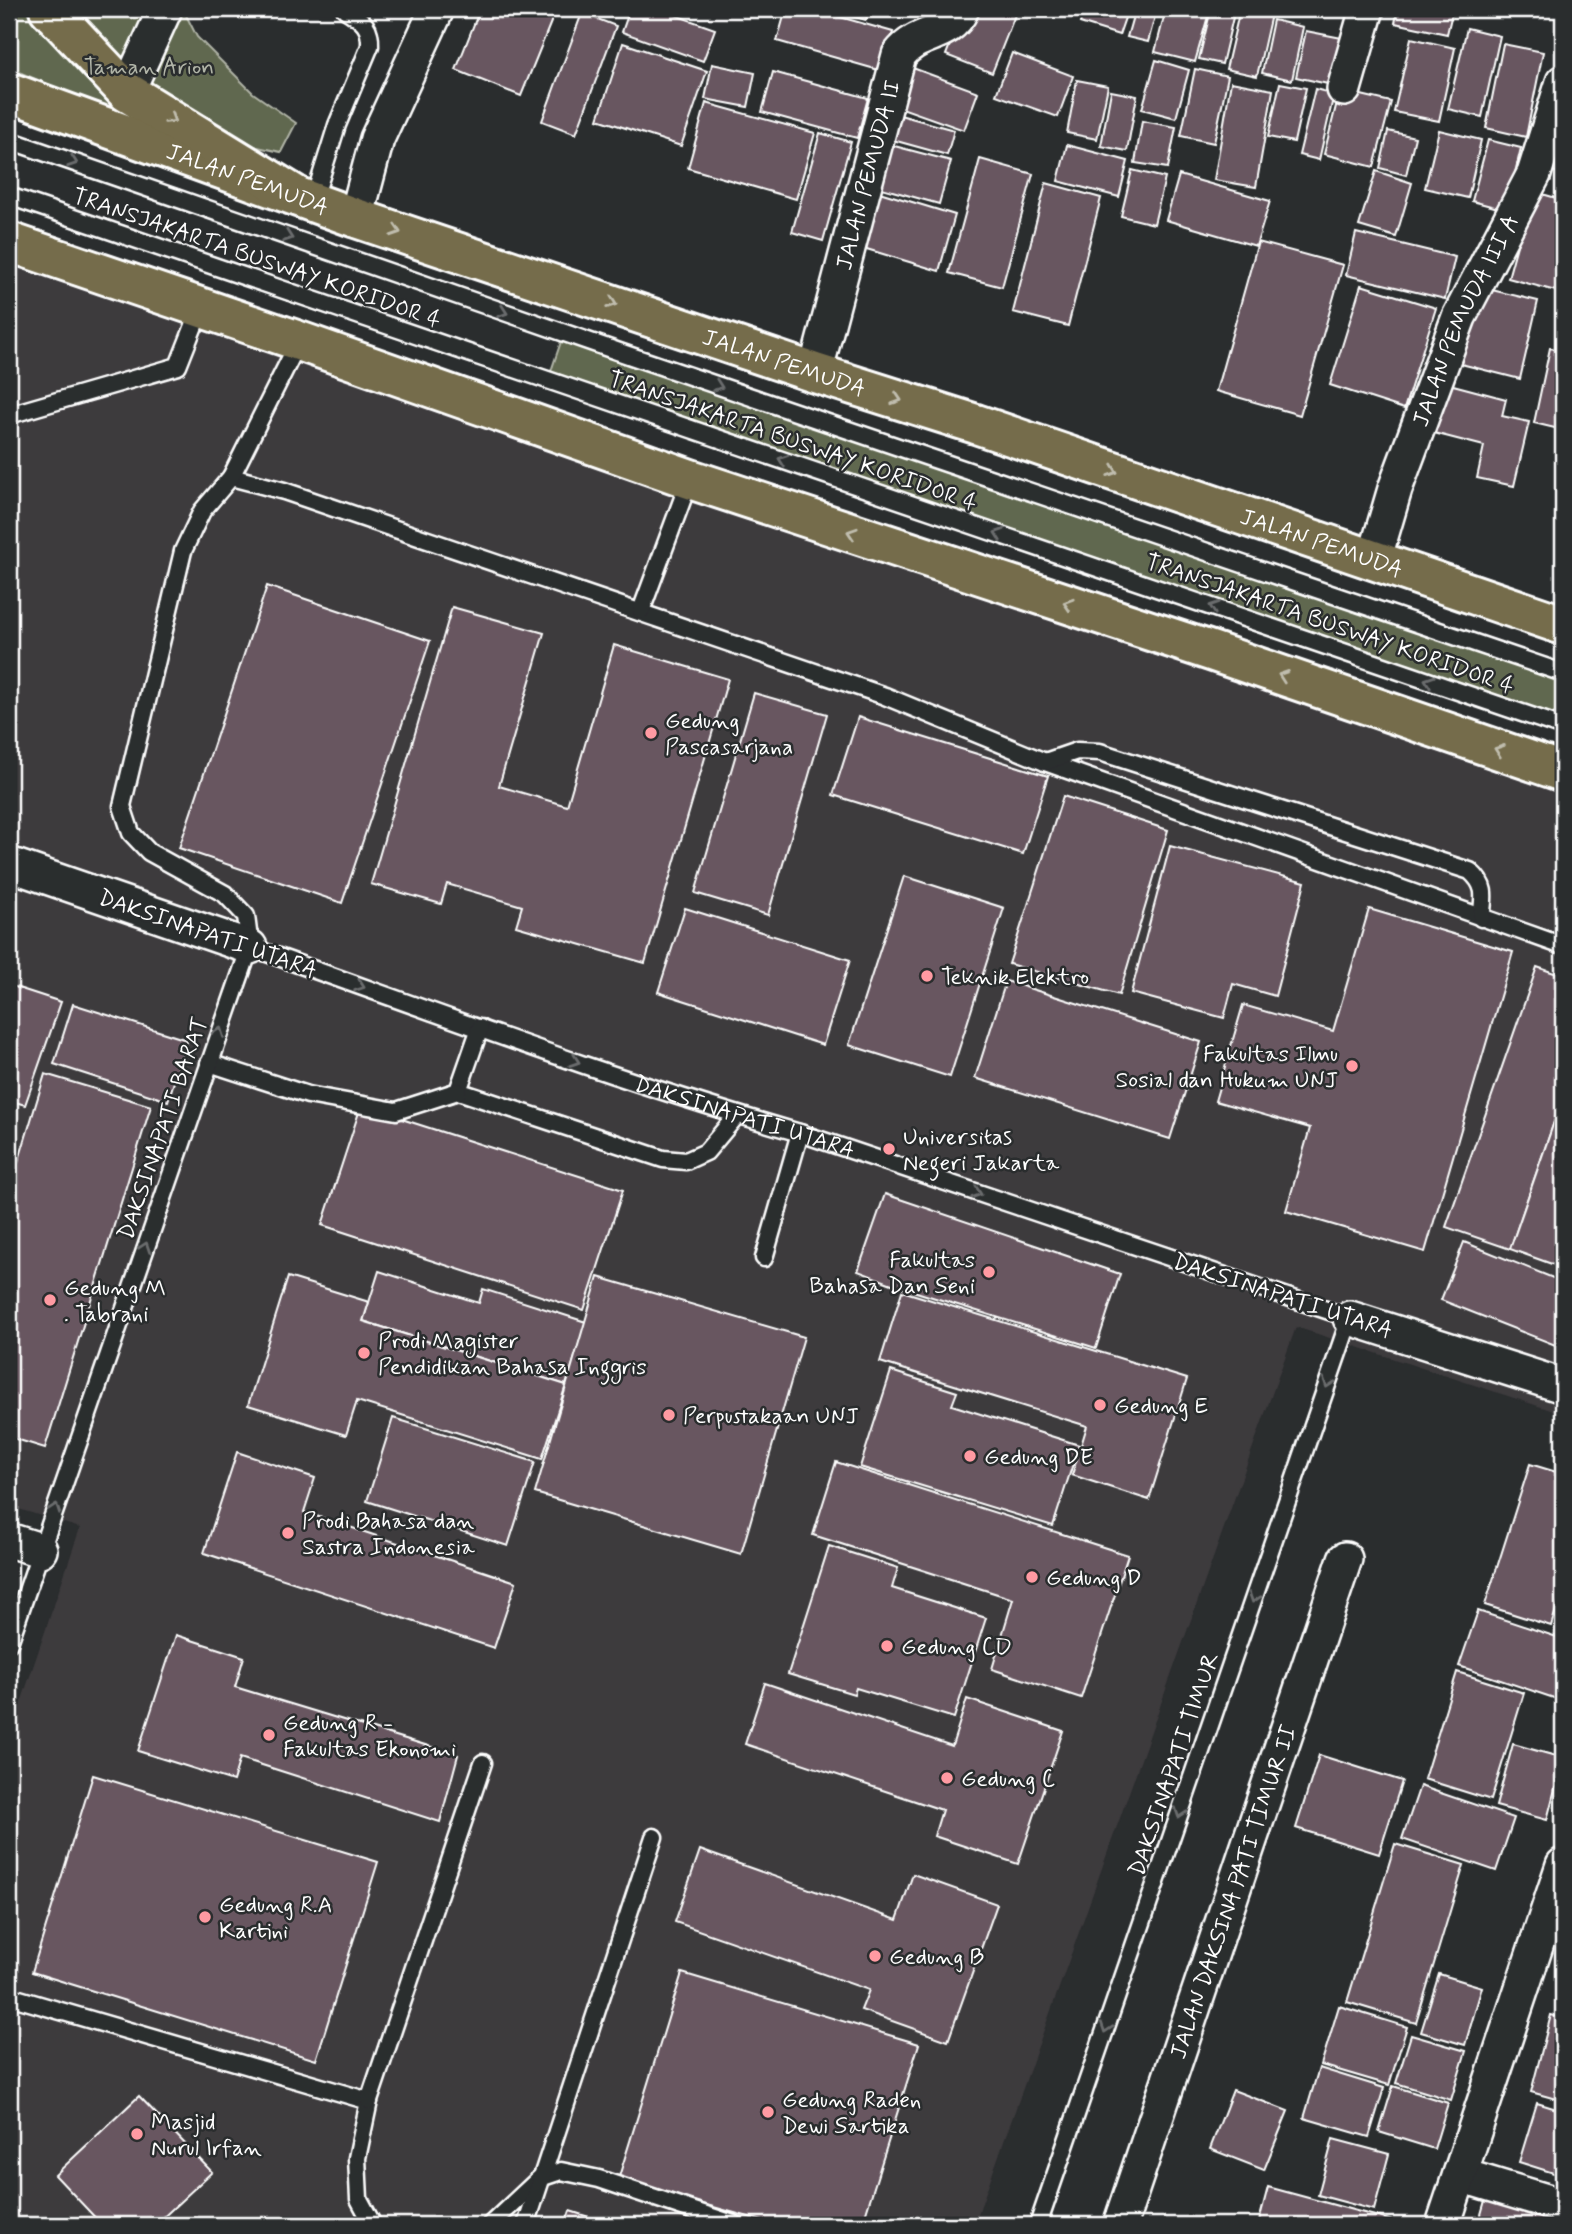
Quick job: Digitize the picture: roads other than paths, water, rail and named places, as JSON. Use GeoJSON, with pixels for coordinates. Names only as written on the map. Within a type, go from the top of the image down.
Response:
{"type":"FeatureCollection","features":[{"type":"Feature","properties":{"kind":"main road"},"geometry":{"type":"LineString","coordinates":[[49,9],[127,92],[303,198]]}},
{"type":"Feature","properties":{"kind":"main road","name":"JALAN PEMUDA"},"geometry":{"type":"LineString","coordinates":[[9,92],[356,218],[815,373],[976,424],[1563,625]]}},
{"type":"Feature","properties":{"kind":"main road"},"geometry":{"type":"LineString","coordinates":[[9,242],[690,479],[1211,651],[1563,772]]}},
{"type":"Feature","properties":{"kind":"street"},"geometry":{"type":"LineString","coordinates":[[127,92],[165,9]]}},
{"type":"Feature","properties":{"kind":"street"},"geometry":{"type":"LineString","coordinates":[[356,218],[377,139],[437,9]]}},
{"type":"Feature","properties":{"kind":"street","name":"JALAN PEMUDA II"},"geometry":{"type":"LineString","coordinates":[[815,373],[849,236],[899,55],[908,43],[953,24],[962,9]]}},
{"type":"Feature","properties":{"kind":"street"},"geometry":{"type":"LineString","coordinates":[[1344,89],[1367,9]]}},
{"type":"Feature","properties":{"kind":"street","name":"JALAN PEMUDA III A"},"geometry":{"type":"LineString","coordinates":[[1374,560],[1395,489],[1459,317],[1549,177],[1563,82]]}},
{"type":"Feature","properties":{"kind":"street","name":"DAKSINAPATI UTARA"},"geometry":{"type":"LineString","coordinates":[[9,864],[250,947]]}},
{"type":"Feature","properties":{"kind":"street","name":"DAKSINAPATI UTARA"},"geometry":{"type":"LineString","coordinates":[[1350,1318],[1563,1386]]}},
{"type":"Feature","properties":{"kind":"street"},"geometry":{"type":"LineString","coordinates":[[9,1540],[40,1550]]}},
{"type":"Feature","properties":{"kind":"street","name":"JALAN DAKSINA PATI TIMUR II"},"geometry":{"type":"LineString","coordinates":[[1120,2225],[1345,1559]]}},
{"type":"Feature","properties":{"kind":"street"},"geometry":{"type":"LineString","coordinates":[[1443,2225],[1563,1865]]}},
{"type":"Feature","properties":{"kind":"street"},"geometry":{"type":"LineString","coordinates":[[1460,2175],[1563,2206]]}},
{"type":"Feature","properties":{"kind":"lane"},"geometry":{"type":"LineString","coordinates":[[303,198],[370,46],[370,32],[364,22],[345,9]]}},
{"type":"Feature","properties":{"kind":"lane","name":"TRANSJAKARTA BUSWAY KORIDOR 4"},"geometry":{"type":"LineString","coordinates":[[9,140],[631,356],[1563,673]]}},
{"type":"Feature","properties":{"kind":"lane","name":"TRANSJAKARTA BUSWAY KORIDOR 4"},"geometry":{"type":"LineString","coordinates":[[9,196],[1563,727]]}},
{"type":"Feature","properties":{"kind":"lane"},"geometry":{"type":"LineString","coordinates":[[9,415],[178,366],[201,308]]}},
{"type":"Feature","properties":{"kind":"lane"},"geometry":{"type":"LineString","coordinates":[[250,947],[246,916],[225,894],[149,852],[131,833],[122,806],[183,551],[202,512],[231,477],[299,341]]}},
{"type":"Feature","properties":{"kind":"lane"},"geometry":{"type":"LineString","coordinates":[[231,477],[284,491],[885,696],[1045,762],[1563,946]]}},
{"type":"Feature","properties":{"kind":"lane"},"geometry":{"type":"LineString","coordinates":[[641,611],[690,479]]}},
{"type":"Feature","properties":{"kind":"lane"},"geometry":{"type":"LineString","coordinates":[[1045,762],[1077,751],[1100,752],[1470,871],[1480,880],[1484,896],[1480,918]]}},
{"type":"Feature","properties":{"kind":"lane","name":"DAKSINAPATI UTARA"},"geometry":{"type":"LineString","coordinates":[[250,947],[737,1115],[800,1133],[1350,1318]]}},
{"type":"Feature","properties":{"kind":"lane","name":"DAKSINAPATI BARAT"},"geometry":{"type":"LineString","coordinates":[[9,1643],[250,947]]}},
{"type":"Feature","properties":{"kind":"lane"},"geometry":{"type":"LineString","coordinates":[[458,1091],[480,1028]]}},
{"type":"Feature","properties":{"kind":"lane"},"geometry":{"type":"LineString","coordinates":[[209,1063],[308,1095],[396,1111],[458,1091],[652,1156],[686,1161],[706,1152],[737,1115]]}},
{"type":"Feature","properties":{"kind":"lane"},"geometry":{"type":"LineString","coordinates":[[764,1258],[800,1133]]}},
{"type":"Feature","properties":{"kind":"lane","name":"DAKSINAPATI TIMUR"},"geometry":{"type":"LineString","coordinates":[[1038,2225],[1350,1318]]}},
{"type":"Feature","properties":{"kind":"lane"},"geometry":{"type":"LineString","coordinates":[[373,2225],[359,2199],[357,2158],[369,2101],[483,1763]]}},
{"type":"Feature","properties":{"kind":"lane"},"geometry":{"type":"LineString","coordinates":[[526,2225],[654,1837]]}},
{"type":"Feature","properties":{"kind":"lane"},"geometry":{"type":"LineString","coordinates":[[9,1996],[369,2101]]}},
{"type":"Feature","properties":{"kind":"lane"},"geometry":{"type":"LineString","coordinates":[[490,2225],[540,2178],[561,2171],[599,2179],[736,2225]]}},
{"type":"Feature","properties":{"kind":"place","name":"Gedung Pascasarjana"},"geometry":{"type":"Point","coordinates":[651,733]}},
{"type":"Feature","properties":{"kind":"place","name":"Teknik Elektro"},"geometry":{"type":"Point","coordinates":[927,976]}},
{"type":"Feature","properties":{"kind":"place","name":"Fakultas Ilmu Sosial dan Hukum UNJ"},"geometry":{"type":"Point","coordinates":[1352,1066]}},
{"type":"Feature","properties":{"kind":"place","name":"Universitas Negeri Jakarta"},"geometry":{"type":"Point","coordinates":[889,1149]}},
{"type":"Feature","properties":{"kind":"place","name":"Fakultas Bahasa Dan Seni"},"geometry":{"type":"Point","coordinates":[989,1272]}},
{"type":"Feature","properties":{"kind":"place","name":"Gedung M . Tabrani"},"geometry":{"type":"Point","coordinates":[50,1300]}},
{"type":"Feature","properties":{"kind":"place","name":"Prodi Magister Pendidikan Bahasa Inggris"},"geometry":{"type":"Point","coordinates":[364,1353]}},
{"type":"Feature","properties":{"kind":"place","name":"Gedung E"},"geometry":{"type":"Point","coordinates":[1100,1405]}},
{"type":"Feature","properties":{"kind":"place","name":"Perpustakaan UNJ"},"geometry":{"type":"Point","coordinates":[669,1415]}},
{"type":"Feature","properties":{"kind":"place","name":"Gedung DE"},"geometry":{"type":"Point","coordinates":[970,1456]}},
{"type":"Feature","properties":{"kind":"place","name":"Prodi Bahasa dan Sastra Indonesia"},"geometry":{"type":"Point","coordinates":[288,1533]}},
{"type":"Feature","properties":{"kind":"place","name":"Gedung D"},"geometry":{"type":"Point","coordinates":[1032,1577]}},
{"type":"Feature","properties":{"kind":"place","name":"Gedung CD"},"geometry":{"type":"Point","coordinates":[887,1646]}},
{"type":"Feature","properties":{"kind":"place","name":"Gedung R - Fakultas Ekonomi"},"geometry":{"type":"Point","coordinates":[269,1735]}},
{"type":"Feature","properties":{"kind":"place","name":"Gedung C"},"geometry":{"type":"Point","coordinates":[947,1778]}},
{"type":"Feature","properties":{"kind":"place","name":"Gedung R.A Kartini"},"geometry":{"type":"Point","coordinates":[205,1917]}},
{"type":"Feature","properties":{"kind":"place","name":"Gedung B"},"geometry":{"type":"Point","coordinates":[875,1956]}},
{"type":"Feature","properties":{"kind":"place","name":"Gedung Raden Dewi Sartika"},"geometry":{"type":"Point","coordinates":[768,2112]}},
{"type":"Feature","properties":{"kind":"place","name":"Masjid Nurul Irfan"},"geometry":{"type":"Point","coordinates":[137,2134]}},
{"type":"Feature","properties":{"kind":"park label","name":"Taman Arion"},"geometry":{"type":"Point","coordinates":[149,66]}}]}
